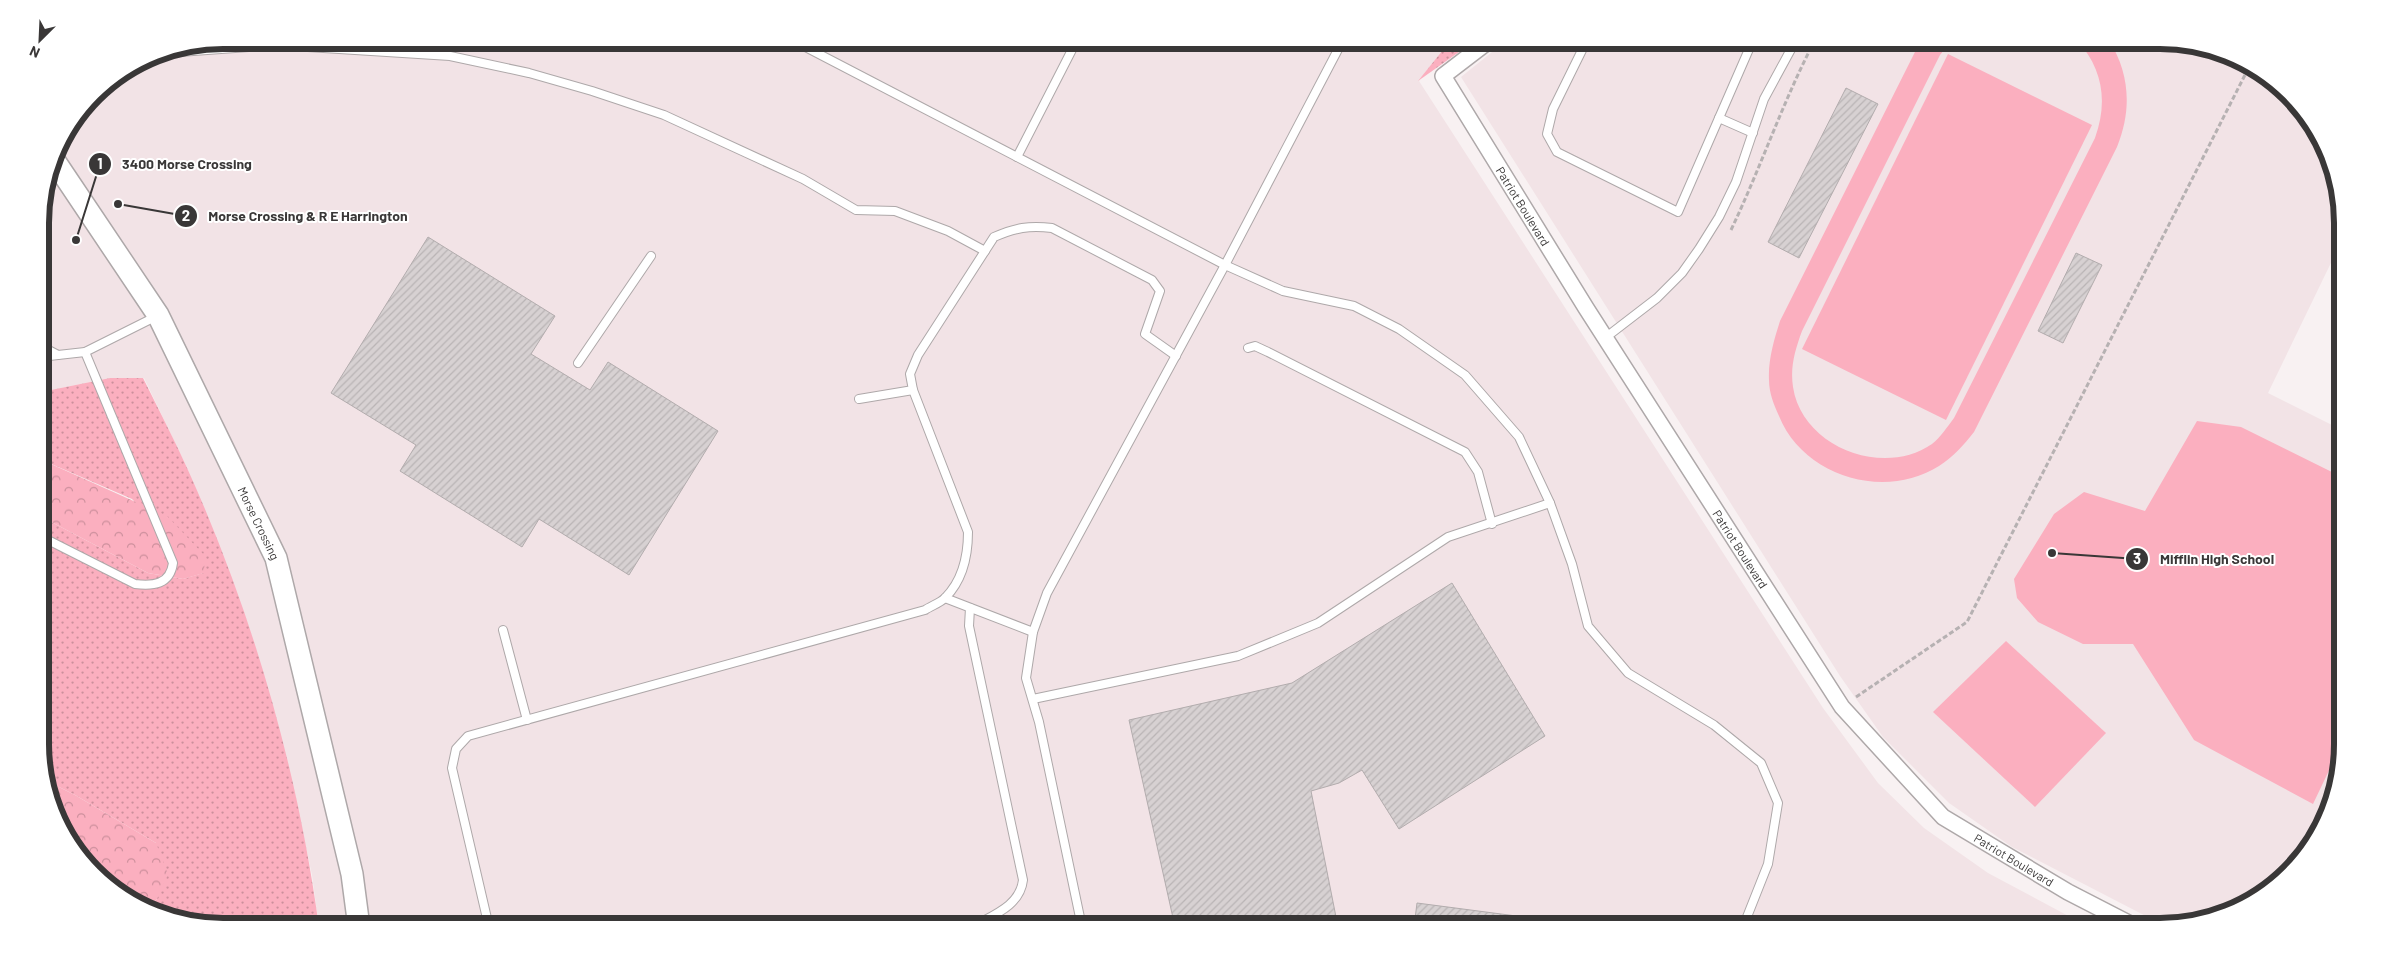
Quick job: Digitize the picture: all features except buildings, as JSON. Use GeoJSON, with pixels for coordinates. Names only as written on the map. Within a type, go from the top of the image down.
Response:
{"type":"FeatureCollection","features":[{"type":"Feature","properties":{"kind":"main road","name":"Morse Crossing"},"geometry":{"type":"LineString","coordinates":[[59,167],[158,315],[276,558],[352,874],[358,918]]}},
{"type":"Feature","properties":{"kind":"street","name":"Patriot Boulevard"},"geometry":{"type":"LineString","coordinates":[[1478,49],[1443,76],[1605,338],[1842,707],[1943,817],[2068,892],[2119,918]]}},
{"type":"Feature","properties":{"kind":"lane"},"geometry":{"type":"LineString","coordinates":[[200,51],[221,49]]}},
{"type":"Feature","properties":{"kind":"lane"},"geometry":{"type":"LineString","coordinates":[[339,49],[450,56],[529,73],[592,91],[664,115],[803,179],[856,210],[896,211],[948,231],[985,251]]}},
{"type":"Feature","properties":{"kind":"lane"},"geometry":{"type":"LineString","coordinates":[[809,49],[1225,265],[1283,291],[1354,306],[1399,329],[1465,375],[1519,437],[1550,503],[1572,564],[1588,626],[1628,672],[1714,725],[1761,763],[1778,803],[1768,864],[1747,918]]}},
{"type":"Feature","properties":{"kind":"lane"},"geometry":{"type":"LineString","coordinates":[[1017,157],[1072,49]]}},
{"type":"Feature","properties":{"kind":"lane"},"geometry":{"type":"LineString","coordinates":[[1080,918],[1033,699],[1026,678],[1033,632],[1047,593],[1225,265],[1338,49]]}},
{"type":"Feature","properties":{"kind":"lane"},"geometry":{"type":"LineString","coordinates":[[1583,49],[1553,109],[1547,134],[1557,152],[1678,212],[1749,49]]}},
{"type":"Feature","properties":{"kind":"lane"},"geometry":{"type":"LineString","coordinates":[[1605,338],[1657,298],[1682,273],[1699,249],[1719,217],[1736,182],[1764,99],[1791,49]]}},
{"type":"Feature","properties":{"kind":"lane"},"geometry":{"type":"LineString","coordinates":[[1719,118],[1753,134]]}},
{"type":"Feature","properties":{"kind":"lane"},"geometry":{"type":"LineString","coordinates":[[487,918],[452,768],[456,749],[468,736],[925,610],[945,598],[959,577],[968,556],[968,532],[913,390],[910,374],[918,354],[994,238],[1014,228],[1033,225],[1052,228],[1152,280],[1160,291],[1145,334],[1176,356]]}},
{"type":"Feature","properties":{"kind":"lane"},"geometry":{"type":"LineString","coordinates":[[578,363],[651,256]]}},
{"type":"Feature","properties":{"kind":"lane"},"geometry":{"type":"LineString","coordinates":[[49,356],[85,352],[158,315]]}},
{"type":"Feature","properties":{"kind":"lane"},"geometry":{"type":"LineString","coordinates":[[1248,348],[1255,346],[1268,352],[1465,452],[1478,472],[1492,524]]}},
{"type":"Feature","properties":{"kind":"lane"},"geometry":{"type":"LineString","coordinates":[[49,350],[58,355]]}},
{"type":"Feature","properties":{"kind":"lane"},"geometry":{"type":"LineString","coordinates":[[49,540],[135,584],[152,586],[158,584],[163,582],[172,571],[173,563],[85,352]]}},
{"type":"Feature","properties":{"kind":"lane"},"geometry":{"type":"LineString","coordinates":[[859,400],[913,390]]}},
{"type":"Feature","properties":{"kind":"lane"},"geometry":{"type":"LineString","coordinates":[[1033,699],[1238,656],[1318,623],[1448,537],[1492,524],[1550,503]]}},
{"type":"Feature","properties":{"kind":"lane"},"geometry":{"type":"LineString","coordinates":[[945,598],[1033,632]]}},
{"type":"Feature","properties":{"kind":"lane"},"geometry":{"type":"LineString","coordinates":[[970,608],[969,626],[1023,880],[1022,891],[1015,902],[987,918]]}},
{"type":"Feature","properties":{"kind":"lane"},"geometry":{"type":"LineString","coordinates":[[503,630],[527,720]]}},
{"type":"Feature","properties":{"kind":"path"},"geometry":{"type":"LineString","coordinates":[[1731,230],[1758,174],[1790,87],[1810,49]]}},
{"type":"Feature","properties":{"kind":"path"},"geometry":{"type":"LineString","coordinates":[[1842,707],[1967,622],[2246,72]]}},
{"type":"Feature","properties":{"kind":"shaded area"},"geometry":{"type":"Polygon","coordinates":[[[211,49],[1444,49],[1419,81],[1823,708],[1878,783],[1924,828],[1988,873],[2072,918],[318,918],[312,875],[286,756],[247,625],[188,470],[144,378],[110,378],[49,390],[49,211],[52,189],[62,156],[72,136],[100,100],[136,72],[156,62],[189,52],[211,49]]]}},
{"type":"Feature","properties":{"kind":"shaded area"},"geometry":{"type":"Polygon","coordinates":[[[1496,49],[2172,49],[2216,58],[2257,78],[2275,92],[2305,126],[2321,156],[2333,200],[2334,223],[2334,257],[2268,393],[2334,426],[2333,767],[2325,800],[2316,821],[2305,841],[2291,859],[2275,875],[2247,895],[2216,909],[2172,918],[2150,918],[2012,847],[1949,803],[1883,737],[1840,676],[1461,77],[1496,49]]]}},
{"type":"Feature","properties":{"kind":"green space"},"geometry":{"type":"Polygon","coordinates":[[[1444,49],[1463,49],[1418,81],[1444,49]]]}},
{"type":"Feature","properties":{"kind":"green space"},"geometry":{"type":"Polygon","coordinates":[[[1916,49],[1945,49],[1940,55],[1802,331],[1797,345],[1792,372],[1793,387],[1800,408],[1812,426],[1828,440],[1848,451],[1869,457],[1891,458],[1912,454],[1932,444],[1954,418],[2095,138],[2101,112],[2101,86],[2093,62],[2084,49],[2114,49],[2125,79],[2127,106],[2122,133],[2117,147],[1974,432],[1949,459],[1917,476],[1894,481],[1871,481],[1847,477],[1826,467],[1806,454],[1791,437],[1779,416],[1769,385],[1770,358],[1780,321],[1916,49]]]}},
{"type":"Feature","properties":{"kind":"green space"},"geometry":{"type":"Polygon","coordinates":[[[1948,54],[2092,125],[1946,420],[1802,349],[1948,54]]]}},
{"type":"Feature","properties":{"kind":"green space"},"geometry":{"type":"Polygon","coordinates":[[[110,378],[143,378],[188,470],[233,580],[252,637],[270,694],[299,810],[318,918],[211,918],[189,915],[153,903],[157,899],[156,843],[54,784],[49,756],[49,521],[148,573],[183,579],[203,573],[132,499],[49,463],[49,390],[110,378]]]}},
{"type":"Feature","properties":{"kind":"green space"},"geometry":{"type":"Polygon","coordinates":[[[2197,421],[2241,427],[2334,473],[2333,761],[2313,804],[2194,740],[2133,644],[2083,644],[2038,622],[2017,598],[2014,579],[2054,514],[2084,492],[2145,511],[2197,421]]]}},
{"type":"Feature","properties":{"kind":"green space"},"geometry":{"type":"Polygon","coordinates":[[[49,463],[167,516],[205,556],[204,573],[183,579],[148,573],[49,521],[49,463]]]}},
{"type":"Feature","properties":{"kind":"green space"},"geometry":{"type":"Polygon","coordinates":[[[2006,641],[2106,733],[2035,807],[1933,712],[2006,641]]]}},
{"type":"Feature","properties":{"kind":"green space"},"geometry":{"type":"Polygon","coordinates":[[[54,784],[156,843],[168,874],[157,899],[153,903],[126,889],[92,859],[78,841],[67,821],[54,784]]]}},
{"type":"Feature","properties":{"kind":"place","name":"Morse Crossing & R E Harrington"},"geometry":{"type":"Point","coordinates":[118,204]}},
{"type":"Feature","properties":{"kind":"place","name":"3400 Morse Crossing"},"geometry":{"type":"Point","coordinates":[76,240]}},
{"type":"Feature","properties":{"kind":"place","name":"Mifflin High School"},"geometry":{"type":"Point","coordinates":[2052,553]}}]}
